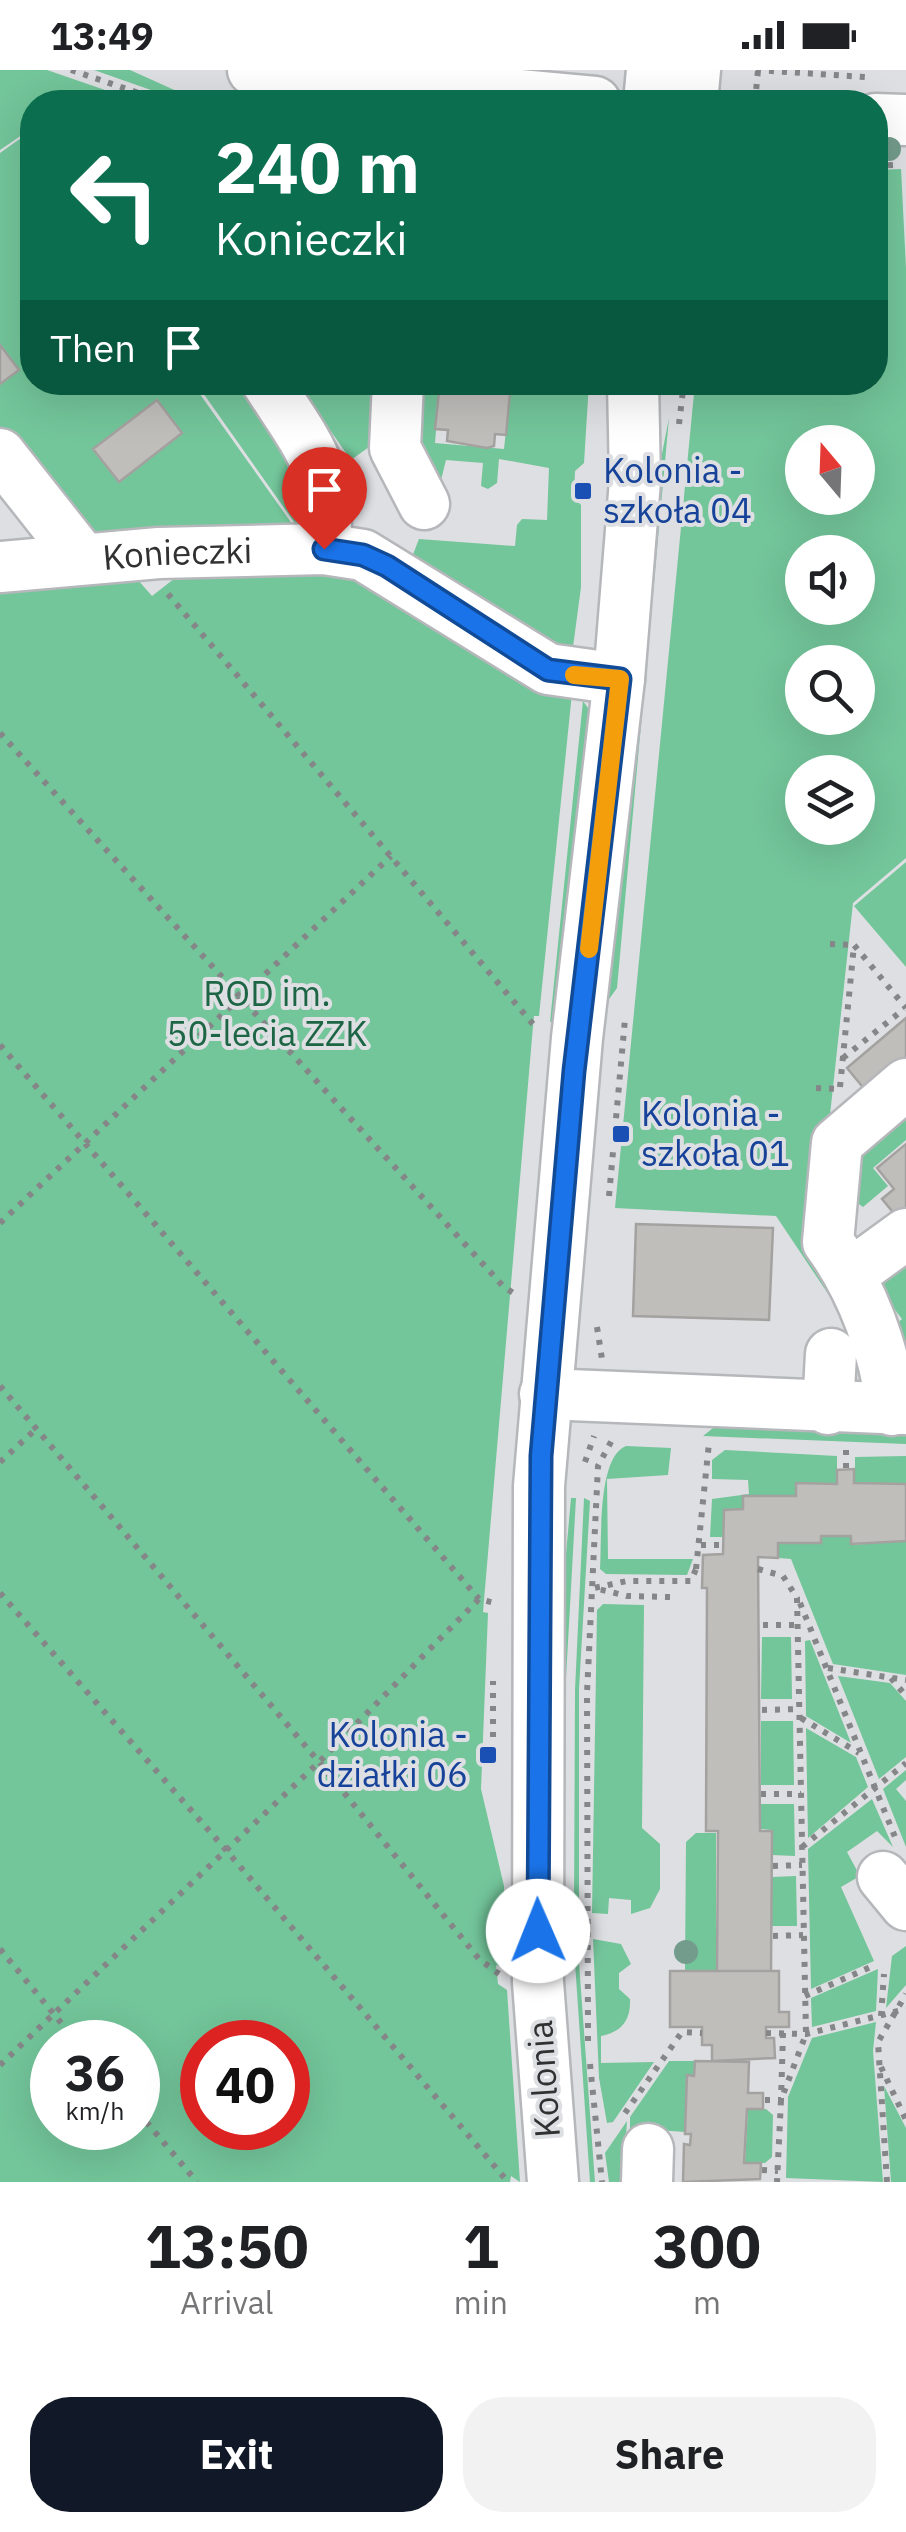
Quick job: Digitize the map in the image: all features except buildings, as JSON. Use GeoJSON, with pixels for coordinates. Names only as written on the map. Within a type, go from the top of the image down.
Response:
{"type":"FeatureCollection","features":[{"type":"Feature","properties":{"kind":"street"},"geometry":{"type":"LineString","coordinates":[[253,70],[467,90]]}},
{"type":"Feature","properties":{"kind":"street"},"geometry":{"type":"LineString","coordinates":[[276,395],[318,462],[329,507],[324,549]]}},
{"type":"Feature","properties":{"kind":"street"},"geometry":{"type":"LineString","coordinates":[[398,395],[396,448],[424,504]]}},
{"type":"Feature","properties":{"kind":"street","name":"Kolonia"},"geometry":{"type":"LineString","coordinates":[[553,2182],[538,1965],[538,1535],[545,1394],[578,1038],[620,679],[635,481],[633,395]]}},
{"type":"Feature","properties":{"kind":"street","name":"Kolonia"},"geometry":{"type":"LineString","coordinates":[[635,481],[652,395]]}},
{"type":"Feature","properties":{"kind":"street"},"geometry":{"type":"LineString","coordinates":[[0,454],[82,558]]}},
{"type":"Feature","properties":{"kind":"street","name":"Konieczki"},"geometry":{"type":"LineString","coordinates":[[0,566],[82,558],[324,549],[363,555],[387,566],[548,670],[620,679]]}},
{"type":"Feature","properties":{"kind":"street"},"geometry":{"type":"LineString","coordinates":[[545,1394],[837,1430],[899,1409],[852,1274],[828,1242],[837,1143],[906,1084]]}},
{"type":"Feature","properties":{"kind":"street"},"geometry":{"type":"LineString","coordinates":[[852,1274],[906,1234]]}},
{"type":"Feature","properties":{"kind":"street"},"geometry":{"type":"LineString","coordinates":[[831,1354],[837,1430]]}},
{"type":"Feature","properties":{"kind":"path"},"geometry":{"type":"LineString","coordinates":[[71,70],[130,90]]}},
{"type":"Feature","properties":{"kind":"path"},"geometry":{"type":"LineString","coordinates":[[758,70],[840,90]]}},
{"type":"Feature","properties":{"kind":"path"},"geometry":{"type":"LineString","coordinates":[[164,588],[532,1026]]}},
{"type":"Feature","properties":{"kind":"path"},"geometry":{"type":"LineString","coordinates":[[0,733],[513,1294]]}},
{"type":"Feature","properties":{"kind":"path"},"geometry":{"type":"LineString","coordinates":[[0,1223],[391,856]]}},
{"type":"Feature","properties":{"kind":"path"},"geometry":{"type":"LineString","coordinates":[[830,944],[854,945],[905,1008],[843,1059]]}},
{"type":"Feature","properties":{"kind":"path"},"geometry":{"type":"LineString","coordinates":[[837,1143],[854,945]]}},
{"type":"Feature","properties":{"kind":"path"},"geometry":{"type":"LineString","coordinates":[[0,1045],[482,1600],[319,1762],[0,2065]]}},
{"type":"Feature","properties":{"kind":"path"},"geometry":{"type":"LineString","coordinates":[[816,1088],[840,1089]]}},
{"type":"Feature","properties":{"kind":"path"},"geometry":{"type":"LineString","coordinates":[[599,1341],[608,1347]]}},
{"type":"Feature","properties":{"kind":"path"},"geometry":{"type":"LineString","coordinates":[[0,1386],[319,1762],[479,1958],[497,1973]]}},
{"type":"Feature","properties":{"kind":"path"},"geometry":{"type":"LineString","coordinates":[[0,1462],[36,1428]]}},
{"type":"Feature","properties":{"kind":"path"},"geometry":{"type":"LineString","coordinates":[[837,1430],[846,1470]]}},
{"type":"Feature","properties":{"kind":"path"},"geometry":{"type":"LineString","coordinates":[[602,2182],[585,1952],[587,1693],[598,1466],[612,1438]]}},
{"type":"Feature","properties":{"kind":"path"},"geometry":{"type":"LineString","coordinates":[[594,1588],[627,1580],[690,1581],[699,1568],[709,1443]]}},
{"type":"Feature","properties":{"kind":"path"},"geometry":{"type":"LineString","coordinates":[[700,1546],[723,1545]]}},
{"type":"Feature","properties":{"kind":"path"},"geometry":{"type":"LineString","coordinates":[[758,1568],[783,1576],[797,1598],[876,1788],[897,1878]]}},
{"type":"Feature","properties":{"kind":"path"},"geometry":{"type":"LineString","coordinates":[[594,1588],[627,1596],[670,1597]]}},
{"type":"Feature","properties":{"kind":"path"},"geometry":{"type":"LineString","coordinates":[[0,1593],[226,1850],[508,2182]]}},
{"type":"Feature","properties":{"kind":"path"},"geometry":{"type":"LineString","coordinates":[[781,2100],[806,2034],[797,1598]]}},
{"type":"Feature","properties":{"kind":"path"},"geometry":{"type":"LineString","coordinates":[[763,1625],[798,1625]]}},
{"type":"Feature","properties":{"kind":"path"},"geometry":{"type":"LineString","coordinates":[[828,1668],[906,1680]]}},
{"type":"Feature","properties":{"kind":"path"},"geometry":{"type":"LineString","coordinates":[[890,1678],[906,1696]]}},
{"type":"Feature","properties":{"kind":"path"},"geometry":{"type":"LineString","coordinates":[[762,1710],[799,1714],[862,1754]]}},
{"type":"Feature","properties":{"kind":"path"},"geometry":{"type":"LineString","coordinates":[[801,1848],[906,1763]]}},
{"type":"Feature","properties":{"kind":"path"},"geometry":{"type":"LineString","coordinates":[[762,1794],[801,1794]]}},
{"type":"Feature","properties":{"kind":"path"},"geometry":{"type":"LineString","coordinates":[[774,1866],[802,1865]]}},
{"type":"Feature","properties":{"kind":"path"},"geometry":{"type":"LineString","coordinates":[[774,1936],[804,1935]]}},
{"type":"Feature","properties":{"kind":"path"},"geometry":{"type":"LineString","coordinates":[[0,1949],[58,2020]]}},
{"type":"Feature","properties":{"kind":"path"},"geometry":{"type":"LineString","coordinates":[[805,1996],[875,1965]]}},
{"type":"Feature","properties":{"kind":"path"},"geometry":{"type":"LineString","coordinates":[[884,1974],[878,2061],[888,2182]]}},
{"type":"Feature","properties":{"kind":"path"},"geometry":{"type":"LineString","coordinates":[[880,2032],[906,1994]]}},
{"type":"Feature","properties":{"kind":"path"},"geometry":{"type":"LineString","coordinates":[[766,2032],[806,2034],[906,2009]]}},
{"type":"Feature","properties":{"kind":"path"},"geometry":{"type":"LineString","coordinates":[[598,2151],[630,2148],[682,2032],[702,2033]]}},
{"type":"Feature","properties":{"kind":"path"},"geometry":{"type":"LineString","coordinates":[[777,2182],[783,2033]]}},
{"type":"Feature","properties":{"kind":"path"},"geometry":{"type":"LineString","coordinates":[[878,2061],[906,2120]]}},
{"type":"Feature","properties":{"kind":"path"},"geometry":{"type":"LineString","coordinates":[[765,2100],[781,2100]]}},
{"type":"Feature","properties":{"kind":"path"},"geometry":{"type":"LineString","coordinates":[[160,2138],[197,2182]]}},
{"type":"Feature","properties":{"kind":"path"},"geometry":{"type":"LineString","coordinates":[[762,2170],[778,2171]]}},
{"type":"Feature","properties":{"kind":"green space"},"geometry":{"type":"Polygon","coordinates":[[[0,70],[47,70],[105,90],[20,90],[20,136],[0,150],[0,70]]]}},
{"type":"Feature","properties":{"kind":"green space"},"geometry":{"type":"Polygon","coordinates":[[[94,70],[130,70],[174,90],[151,90],[94,70]]]}},
{"type":"Feature","properties":{"kind":"green space"},"geometry":{"type":"Polygon","coordinates":[[[20,139],[20,395],[201,395],[295,528],[92,545],[0,427],[0,153],[20,139]]]}},
{"type":"Feature","properties":{"kind":"green space"},"geometry":{"type":"Polygon","coordinates":[[[901,169],[906,268],[906,858],[853,903],[816,1244],[863,1346],[776,1216],[615,1208],[694,395],[888,395],[888,170],[901,169]]]}},
{"type":"Feature","properties":{"kind":"green space"},"geometry":{"type":"Polygon","coordinates":[[[204,395],[248,395],[291,470],[300,508],[299,529],[204,395]]]}},
{"type":"Feature","properties":{"kind":"green space"},"geometry":{"type":"Polygon","coordinates":[[[305,395],[382,395],[380,439],[351,460],[305,395]]]}},
{"type":"Feature","properties":{"kind":"green space"},"geometry":{"type":"Polygon","coordinates":[[[411,395],[439,395],[435,443],[504,449],[510,395],[588,395],[584,463],[575,471],[574,497],[581,505],[581,587],[573,647],[563,650],[412,557],[419,539],[515,546],[517,525],[522,519],[547,520],[549,468],[499,459],[497,483],[488,489],[481,486],[483,463],[446,460],[440,484],[416,475],[411,395]]]}},
{"type":"Feature","properties":{"kind":"green space"},"geometry":{"type":"Polygon","coordinates":[[[669,418],[617,988],[607,1002],[660,464],[669,418]]]}},
{"type":"Feature","properties":{"kind":"green space","name":"ROD im. 50-lecia ZZK"},"geometry":{"type":"Polygon","coordinates":[[[342,571],[572,693],[539,1016],[534,1016],[533,1026],[483,1612],[488,1613],[481,1789],[504,1886],[506,1968],[496,1965],[498,1984],[507,1990],[520,2182],[511,2176],[510,2182],[0,2182],[0,590],[137,579],[152,596],[179,575],[342,571]]]}},
{"type":"Feature","properties":{"kind":"green space"},"geometry":{"type":"Polygon","coordinates":[[[583,701],[593,715],[555,1020],[550,1022],[583,701]]]}},
{"type":"Feature","properties":{"kind":"green space"},"geometry":{"type":"Polygon","coordinates":[[[906,862],[906,967],[854,906],[906,862]]]}},
{"type":"Feature","properties":{"kind":"green space"},"geometry":{"type":"Polygon","coordinates":[[[906,1096],[906,1140],[873,1168],[888,1186],[863,1207],[842,1192],[845,1164],[906,1096]]]}},
{"type":"Feature","properties":{"kind":"green space"},"geometry":{"type":"Polygon","coordinates":[[[906,1243],[906,1353],[881,1337],[902,1319],[867,1273],[906,1243]]]}},
{"type":"Feature","properties":{"kind":"green space"},"geometry":{"type":"Polygon","coordinates":[[[718,1424],[906,1429],[906,1444],[703,1436],[718,1424]]]}},
{"type":"Feature","properties":{"kind":"green space"},"geometry":{"type":"Polygon","coordinates":[[[626,1446],[671,1448],[668,1475],[607,1479],[608,1559],[693,1559],[687,1575],[606,1574],[600,1569],[606,1482],[610,1466],[617,1453],[626,1446]]]}},
{"type":"Feature","properties":{"kind":"green space"},"geometry":{"type":"Polygon","coordinates":[[[725,1450],[837,1456],[837,1483],[796,1483],[796,1496],[743,1496],[743,1509],[723,1510],[723,1537],[710,1537],[712,1499],[749,1494],[748,1480],[712,1479],[712,1460],[725,1450]]]}},
{"type":"Feature","properties":{"kind":"green space"},"geometry":{"type":"Polygon","coordinates":[[[906,1456],[906,1483],[855,1483],[855,1457],[906,1456]]]}},
{"type":"Feature","properties":{"kind":"green space"},"geometry":{"type":"Polygon","coordinates":[[[571,1498],[576,1498],[565,1696],[563,1902],[560,1622],[571,1498]]]}},
{"type":"Feature","properties":{"kind":"green space"},"geometry":{"type":"Polygon","coordinates":[[[584,1498],[590,1501],[579,1689],[579,1913],[574,1912],[575,1690],[584,1498]]]}},
{"type":"Feature","properties":{"kind":"green space"},"geometry":{"type":"Polygon","coordinates":[[[821,1537],[850,1537],[850,1545],[906,1541],[906,1675],[833,1664],[791,1559],[779,1558],[779,1543],[821,1543],[821,1537]]]}},
{"type":"Feature","properties":{"kind":"green space"},"geometry":{"type":"Polygon","coordinates":[[[603,1604],[644,1605],[642,1828],[660,1844],[660,1889],[650,1908],[631,1914],[631,1900],[609,1898],[608,1914],[592,1913],[597,1610],[603,1604]]]}},
{"type":"Feature","properties":{"kind":"green space"},"geometry":{"type":"Polygon","coordinates":[[[762,1637],[791,1637],[792,1699],[761,1699],[762,1637]]]}},
{"type":"Feature","properties":{"kind":"green space"},"geometry":{"type":"Polygon","coordinates":[[[810,1640],[851,1743],[806,1716],[805,1641],[810,1640]]]}},
{"type":"Feature","properties":{"kind":"green space"},"geometry":{"type":"Polygon","coordinates":[[[838,1676],[890,1683],[906,1701],[906,1757],[879,1779],[838,1676]]]}},
{"type":"Feature","properties":{"kind":"green space"},"geometry":{"type":"Polygon","coordinates":[[[761,1721],[793,1721],[794,1785],[761,1785],[761,1721]]]}},
{"type":"Feature","properties":{"kind":"green space"},"geometry":{"type":"Polygon","coordinates":[[[806,1728],[856,1757],[868,1787],[808,1838],[806,1728]]]}},
{"type":"Feature","properties":{"kind":"green space"},"geometry":{"type":"Polygon","coordinates":[[[906,1770],[906,1780],[896,1789],[906,1801],[906,1847],[883,1789],[906,1770]]]}},
{"type":"Feature","properties":{"kind":"green space"},"geometry":{"type":"Polygon","coordinates":[[[872,1799],[893,1847],[877,1831],[847,1852],[860,1876],[841,1887],[874,1961],[811,1989],[808,1849],[872,1799]]]}},
{"type":"Feature","properties":{"kind":"green space"},"geometry":{"type":"Polygon","coordinates":[[[761,1804],[794,1804],[795,1856],[772,1855],[772,1830],[761,1829],[761,1804]]]}},
{"type":"Feature","properties":{"kind":"green space"},"geometry":{"type":"Polygon","coordinates":[[[696,1833],[716,1833],[716,1970],[685,1970],[686,1842],[696,1833]]]}},
{"type":"Feature","properties":{"kind":"green space"},"geometry":{"type":"Polygon","coordinates":[[[796,1876],[797,1926],[772,1926],[772,1877],[796,1876]]]}},
{"type":"Feature","properties":{"kind":"green space"},"geometry":{"type":"Polygon","coordinates":[[[593,1939],[621,1944],[631,1964],[619,1973],[619,1989],[630,1999],[629,2013],[620,2028],[601,2036],[601,2063],[654,2062],[613,2122],[607,2123],[599,2078],[593,1939]]]}},
{"type":"Feature","properties":{"kind":"green space"},"geometry":{"type":"Polygon","coordinates":[[[906,1946],[906,1985],[886,2008],[892,1956],[906,1946]]]}},
{"type":"Feature","properties":{"kind":"green space"},"geometry":{"type":"Polygon","coordinates":[[[575,1963],[579,1963],[595,2182],[590,2182],[575,1963]]]}},
{"type":"Feature","properties":{"kind":"green space"},"geometry":{"type":"Polygon","coordinates":[[[878,1969],[876,2011],[812,2027],[811,1998],[878,1969]]]}},
{"type":"Feature","properties":{"kind":"green space"},"geometry":{"type":"Polygon","coordinates":[[[876,2022],[873,2051],[883,2182],[786,2178],[788,2097],[812,2038],[876,2022]]]}},
{"type":"Feature","properties":{"kind":"green space"},"geometry":{"type":"Polygon","coordinates":[[[669,2061],[695,2061],[694,2076],[687,2076],[685,2132],[630,2128],[630,2117],[669,2061]]]}},
{"type":"Feature","properties":{"kind":"green space"},"geometry":{"type":"Polygon","coordinates":[[[884,2086],[906,2128],[906,2182],[891,2182],[884,2086]]]}},
{"type":"Feature","properties":{"kind":"green space"},"geometry":{"type":"Polygon","coordinates":[[[766,2109],[773,2115],[772,2157],[765,2163],[745,2162],[748,2110],[766,2109]]]}},
{"type":"Feature","properties":{"kind":"green space"},"geometry":{"type":"Polygon","coordinates":[[[627,2121],[623,2182],[609,2182],[605,2153],[627,2121]]]}},
{"type":"Feature","properties":{"kind":"slow traffic"},"geometry":{"type":"LineString","coordinates":[[574,675],[620,679],[589,949]]}},
{"type":"Feature","properties":{"kind":"place","name":"Kolonia - szkoła 04"},"geometry":{"type":"Point","coordinates":[583,491]}},
{"type":"Feature","properties":{"kind":"place","name":"Kolonia - szkoła 01"},"geometry":{"type":"Point","coordinates":[621,1134]}},
{"type":"Feature","properties":{"kind":"place","name":"Kolonia - działki 06"},"geometry":{"type":"Point","coordinates":[488,1755]}},
{"type":"Feature","properties":{"kind":"route"},"geometry":{"type":"LineString","coordinates":[[324,549],[363,555],[387,566],[548,670],[620,679],[574,1071],[539,1486],[538,1931]]}}]}
